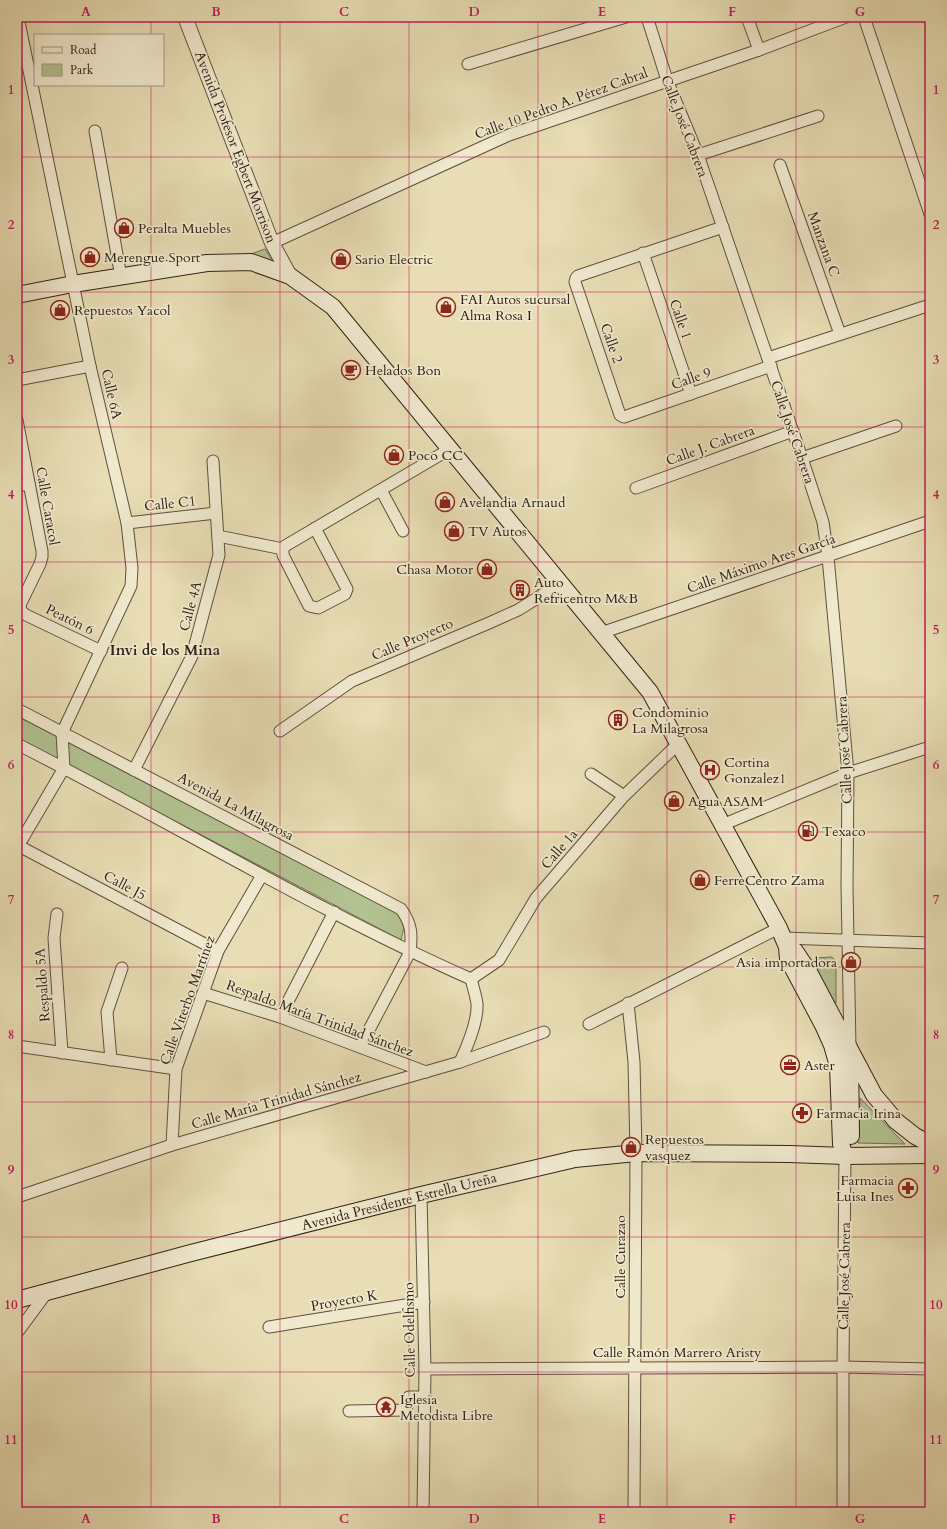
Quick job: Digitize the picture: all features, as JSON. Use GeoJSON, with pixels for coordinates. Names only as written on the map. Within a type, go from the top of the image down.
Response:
{"type":"FeatureCollection","features":[{"type":"Feature","properties":{"kind":"main road"},"geometry":{"type":"LineString","coordinates":[[17,295],[73,284],[207,263],[251,262],[290,276],[333,307],[650,692],[679,743],[783,938],[795,951],[809,972],[874,1095],[896,1121],[915,1136],[930,1144]]}},
{"type":"Feature","properties":{"kind":"main road"},"geometry":{"type":"LineString","coordinates":[[783,938],[788,959],[832,1045],[838,1066],[841,1144],[846,1156]]}},
{"type":"Feature","properties":{"kind":"main road","name":"Calle José Cabrera"},"geometry":{"type":"LineString","coordinates":[[846,1156],[852,1142],[850,1049]]}},
{"type":"Feature","properties":{"kind":"main road","name":"Avenida Presidente Estrella Ureña"},"geometry":{"type":"LineString","coordinates":[[17,1300],[130,1268],[421,1195],[575,1160],[636,1154],[789,1154],[846,1156],[930,1155]]}},
{"type":"Feature","properties":{"kind":"street","name":"Calle 6A"},"geometry":{"type":"LineString","coordinates":[[18,17],[90,366],[127,523],[132,568],[131,586],[62,732],[64,768]]}},
{"type":"Feature","properties":{"kind":"street","name":"Avenida Profesor Egbert Morrison"},"geometry":{"type":"LineString","coordinates":[[185,17],[272,243],[290,276]]}},
{"type":"Feature","properties":{"kind":"street"},"geometry":{"type":"LineString","coordinates":[[468,64],[626,17]]}},
{"type":"Feature","properties":{"kind":"street","name":"Calle José Cabrera"},"geometry":{"type":"LineString","coordinates":[[647,17],[667,80],[698,155],[823,522],[828,557],[848,773],[847,886],[850,1049]]}},
{"type":"Feature","properties":{"kind":"street"},"geometry":{"type":"LineString","coordinates":[[747,17],[759,50]]}},
{"type":"Feature","properties":{"kind":"street","name":"Calle 10 Pedro A. Pérez Cabral"},"geometry":{"type":"LineString","coordinates":[[272,243],[509,135],[667,80],[759,50],[846,17]]}},
{"type":"Feature","properties":{"kind":"street"},"geometry":{"type":"LineString","coordinates":[[864,17],[930,214]]}},
{"type":"Feature","properties":{"kind":"street"},"geometry":{"type":"LineString","coordinates":[[698,155],[818,116]]}},
{"type":"Feature","properties":{"kind":"street"},"geometry":{"type":"LineString","coordinates":[[95,131],[121,277]]}},
{"type":"Feature","properties":{"kind":"street","name":"Manzana C"},"geometry":{"type":"LineString","coordinates":[[780,165],[840,334]]}},
{"type":"Feature","properties":{"kind":"street"},"geometry":{"type":"LineString","coordinates":[[642,253],[723,227]]}},
{"type":"Feature","properties":{"kind":"street","name":"Calle 2"},"geometry":{"type":"LineString","coordinates":[[621,416],[575,282],[578,276],[642,253]]}},
{"type":"Feature","properties":{"kind":"street","name":"Calle 1"},"geometry":{"type":"LineString","coordinates":[[642,253],[691,394]]}},
{"type":"Feature","properties":{"kind":"street","name":"Calle 9"},"geometry":{"type":"LineString","coordinates":[[621,416],[691,394],[840,334],[930,305]]}},
{"type":"Feature","properties":{"kind":"street"},"geometry":{"type":"LineString","coordinates":[[17,380],[90,366]]}},
{"type":"Feature","properties":{"kind":"street","name":"Calle Caracol"},"geometry":{"type":"LineString","coordinates":[[17,420],[42,550],[42,557],[20,605],[21,611],[26,615]]}},
{"type":"Feature","properties":{"kind":"street"},"geometry":{"type":"LineString","coordinates":[[802,458],[896,426]]}},
{"type":"Feature","properties":{"kind":"street","name":"Calle J. Cabrera"},"geometry":{"type":"LineString","coordinates":[[636,488],[793,431]]}},
{"type":"Feature","properties":{"kind":"street"},"geometry":{"type":"LineString","coordinates":[[316,528],[347,589],[345,594],[318,608],[309,606],[283,555],[283,549],[285,546],[450,449]]}},
{"type":"Feature","properties":{"kind":"street","name":"Calle 4A"},"geometry":{"type":"LineString","coordinates":[[134,770],[192,656],[219,555],[213,461]]}},
{"type":"Feature","properties":{"kind":"street"},"geometry":{"type":"LineString","coordinates":[[17,485],[29,486]]}},
{"type":"Feature","properties":{"kind":"street"},"geometry":{"type":"LineString","coordinates":[[381,490],[403,531]]}},
{"type":"Feature","properties":{"kind":"street","name":"Calle C1"},"geometry":{"type":"LineString","coordinates":[[127,523],[216,513]]}},
{"type":"Feature","properties":{"kind":"street","name":"Calle Máximo Ares García"},"geometry":{"type":"LineString","coordinates":[[601,633],[828,557],[930,521]]}},
{"type":"Feature","properties":{"kind":"street"},"geometry":{"type":"LineString","coordinates":[[218,536],[283,549]]}},
{"type":"Feature","properties":{"kind":"street","name":"Calle Proyecto"},"geometry":{"type":"LineString","coordinates":[[280,730],[352,681],[510,613],[561,583]]}},
{"type":"Feature","properties":{"kind":"street","name":"Peatón 6"},"geometry":{"type":"LineString","coordinates":[[26,615],[101,651]]}},
{"type":"Feature","properties":{"kind":"street","name":"Avenida La Milagrosa"},"geometry":{"type":"LineString","coordinates":[[17,709],[401,909],[407,917],[410,925],[412,936],[410,952]]}},
{"type":"Feature","properties":{"kind":"street","name":"Calle 1a"},"geometry":{"type":"LineString","coordinates":[[471,979],[499,960],[536,898],[624,796],[679,743]]}},
{"type":"Feature","properties":{"kind":"street"},"geometry":{"type":"LineString","coordinates":[[17,744],[410,952],[471,979],[477,1003],[476,1014],[466,1048],[460,1062]]}},
{"type":"Feature","properties":{"kind":"street"},"geometry":{"type":"LineString","coordinates":[[722,825],[848,773],[930,747]]}},
{"type":"Feature","properties":{"kind":"street"},"geometry":{"type":"LineString","coordinates":[[17,846],[64,768]]}},
{"type":"Feature","properties":{"kind":"street"},"geometry":{"type":"LineString","coordinates":[[591,774],[624,796]]}},
{"type":"Feature","properties":{"kind":"street","name":"Calle J5"},"geometry":{"type":"LineString","coordinates":[[17,846],[218,951]]}},
{"type":"Feature","properties":{"kind":"street","name":"Calle Viterbo Martínez"},"geometry":{"type":"LineString","coordinates":[[172,1145],[176,1070],[218,951],[262,875]]}},
{"type":"Feature","properties":{"kind":"street"},"geometry":{"type":"LineString","coordinates":[[280,1017],[334,912]]}},
{"type":"Feature","properties":{"kind":"street","name":"Respaldo 5A"},"geometry":{"type":"LineString","coordinates":[[57,914],[54,938],[62,1052]]}},
{"type":"Feature","properties":{"kind":"street"},"geometry":{"type":"LineString","coordinates":[[589,1024],[628,1003],[783,938],[848,939],[930,943]]}},
{"type":"Feature","properties":{"kind":"street"},"geometry":{"type":"LineString","coordinates":[[360,1047],[410,952]]}},
{"type":"Feature","properties":{"kind":"street"},"geometry":{"type":"LineString","coordinates":[[111,1060],[108,1012],[122,968]]}},
{"type":"Feature","properties":{"kind":"street","name":"Respaldo María Trinidad Sánchez"},"geometry":{"type":"LineString","coordinates":[[203,993],[280,1017],[426,1072]]}},
{"type":"Feature","properties":{"kind":"street","name":"Calle Curazao"},"geometry":{"type":"LineString","coordinates":[[628,1003],[634,1062],[636,1154],[634,1512]]}},
{"type":"Feature","properties":{"kind":"street","name":"Calle María Trinidad Sánchez"},"geometry":{"type":"LineString","coordinates":[[17,1197],[172,1145],[460,1062],[544,1032]]}},
{"type":"Feature","properties":{"kind":"street"},"geometry":{"type":"LineString","coordinates":[[17,1046],[176,1070]]}},
{"type":"Feature","properties":{"kind":"street","name":"Calle José Cabrera"},"geometry":{"type":"LineString","coordinates":[[843,1512],[842,1367],[846,1156]]}},
{"type":"Feature","properties":{"kind":"street","name":"Calle Odelfismo"},"geometry":{"type":"LineString","coordinates":[[421,1195],[425,1369],[423,1512]]}},
{"type":"Feature","properties":{"kind":"street"},"geometry":{"type":"LineString","coordinates":[[17,1333],[48,1291]]}},
{"type":"Feature","properties":{"kind":"street","name":"Proyecto K"},"geometry":{"type":"LineString","coordinates":[[269,1328],[424,1302]]}},
{"type":"Feature","properties":{"kind":"street","name":"Calle Ramón Marrero Aristy"},"geometry":{"type":"LineString","coordinates":[[425,1369],[930,1368]]}},
{"type":"Feature","properties":{"kind":"street"},"geometry":{"type":"LineString","coordinates":[[349,1411],[406,1410],[409,1397],[425,1396]]}},
{"type":"Feature","properties":{"kind":"green space"},"geometry":{"type":"Polygon","coordinates":[[[265,249],[277,267],[245,256],[265,249]]]}},
{"type":"Feature","properties":{"kind":"green space"},"geometry":{"type":"Polygon","coordinates":[[[17,716],[398,914],[404,927],[401,940],[17,738],[17,716]]]}},
{"type":"Feature","properties":{"kind":"green space"},"geometry":{"type":"Polygon","coordinates":[[[832,957],[836,961],[836,1003],[833,1004],[811,965],[815,958],[832,957]]]}},
{"type":"Feature","properties":{"kind":"green space"},"geometry":{"type":"Polygon","coordinates":[[[860,1098],[905,1144],[858,1143],[860,1098]]]}},
{"type":"Feature","properties":{"kind":"place","name":"Peralta Muebles"},"geometry":{"type":"Point","coordinates":[124,228]}},
{"type":"Feature","properties":{"kind":"place","name":"Merengue Sport"},"geometry":{"type":"Point","coordinates":[90,257]}},
{"type":"Feature","properties":{"kind":"place","name":"Sario Electric"},"geometry":{"type":"Point","coordinates":[341,259]}},
{"type":"Feature","properties":{"kind":"place","name":"FAI Autos sucursal Alma Rosa I"},"geometry":{"type":"Point","coordinates":[446,307]}},
{"type":"Feature","properties":{"kind":"place","name":"Repuestos Yacol"},"geometry":{"type":"Point","coordinates":[60,310]}},
{"type":"Feature","properties":{"kind":"place","name":"Helados Bon"},"geometry":{"type":"Point","coordinates":[351,370]}},
{"type":"Feature","properties":{"kind":"place","name":"Poco CC"},"geometry":{"type":"Point","coordinates":[394,455]}},
{"type":"Feature","properties":{"kind":"place","name":"Avelandia Arnaud"},"geometry":{"type":"Point","coordinates":[445,502]}},
{"type":"Feature","properties":{"kind":"place","name":"TV Autos"},"geometry":{"type":"Point","coordinates":[454,531]}},
{"type":"Feature","properties":{"kind":"place","name":"Chasa Motor"},"geometry":{"type":"Point","coordinates":[487,569]}},
{"type":"Feature","properties":{"kind":"place","name":"Auto Refricentro M&B"},"geometry":{"type":"Point","coordinates":[520,590]}},
{"type":"Feature","properties":{"kind":"place","name":"Condominio La Milagrosa"},"geometry":{"type":"Point","coordinates":[618,720]}},
{"type":"Feature","properties":{"kind":"place","name":"Cortina Gonzalez1"},"geometry":{"type":"Point","coordinates":[710,770]}},
{"type":"Feature","properties":{"kind":"place","name":"Agua ASAM"},"geometry":{"type":"Point","coordinates":[674,801]}},
{"type":"Feature","properties":{"kind":"place","name":"Texaco"},"geometry":{"type":"Point","coordinates":[808,831]}},
{"type":"Feature","properties":{"kind":"place","name":"FerreCentro Zama"},"geometry":{"type":"Point","coordinates":[700,880]}},
{"type":"Feature","properties":{"kind":"place","name":"Asia importadora"},"geometry":{"type":"Point","coordinates":[851,962]}},
{"type":"Feature","properties":{"kind":"place","name":"Aster"},"geometry":{"type":"Point","coordinates":[790,1065]}},
{"type":"Feature","properties":{"kind":"place","name":"Farmacia Irina"},"geometry":{"type":"Point","coordinates":[802,1113]}},
{"type":"Feature","properties":{"kind":"place","name":"Repuestos vasquez"},"geometry":{"type":"Point","coordinates":[631,1147]}},
{"type":"Feature","properties":{"kind":"place","name":"Farmacia Luisa Ines"},"geometry":{"type":"Point","coordinates":[908,1188]}},
{"type":"Feature","properties":{"kind":"place","name":"Iglesia Metodista Libre"},"geometry":{"type":"Point","coordinates":[386,1407]}},
{"type":"Feature","properties":{"kind":"district","name":"Invi de los Mina"},"geometry":{"type":"Point","coordinates":[165,650]}}]}
